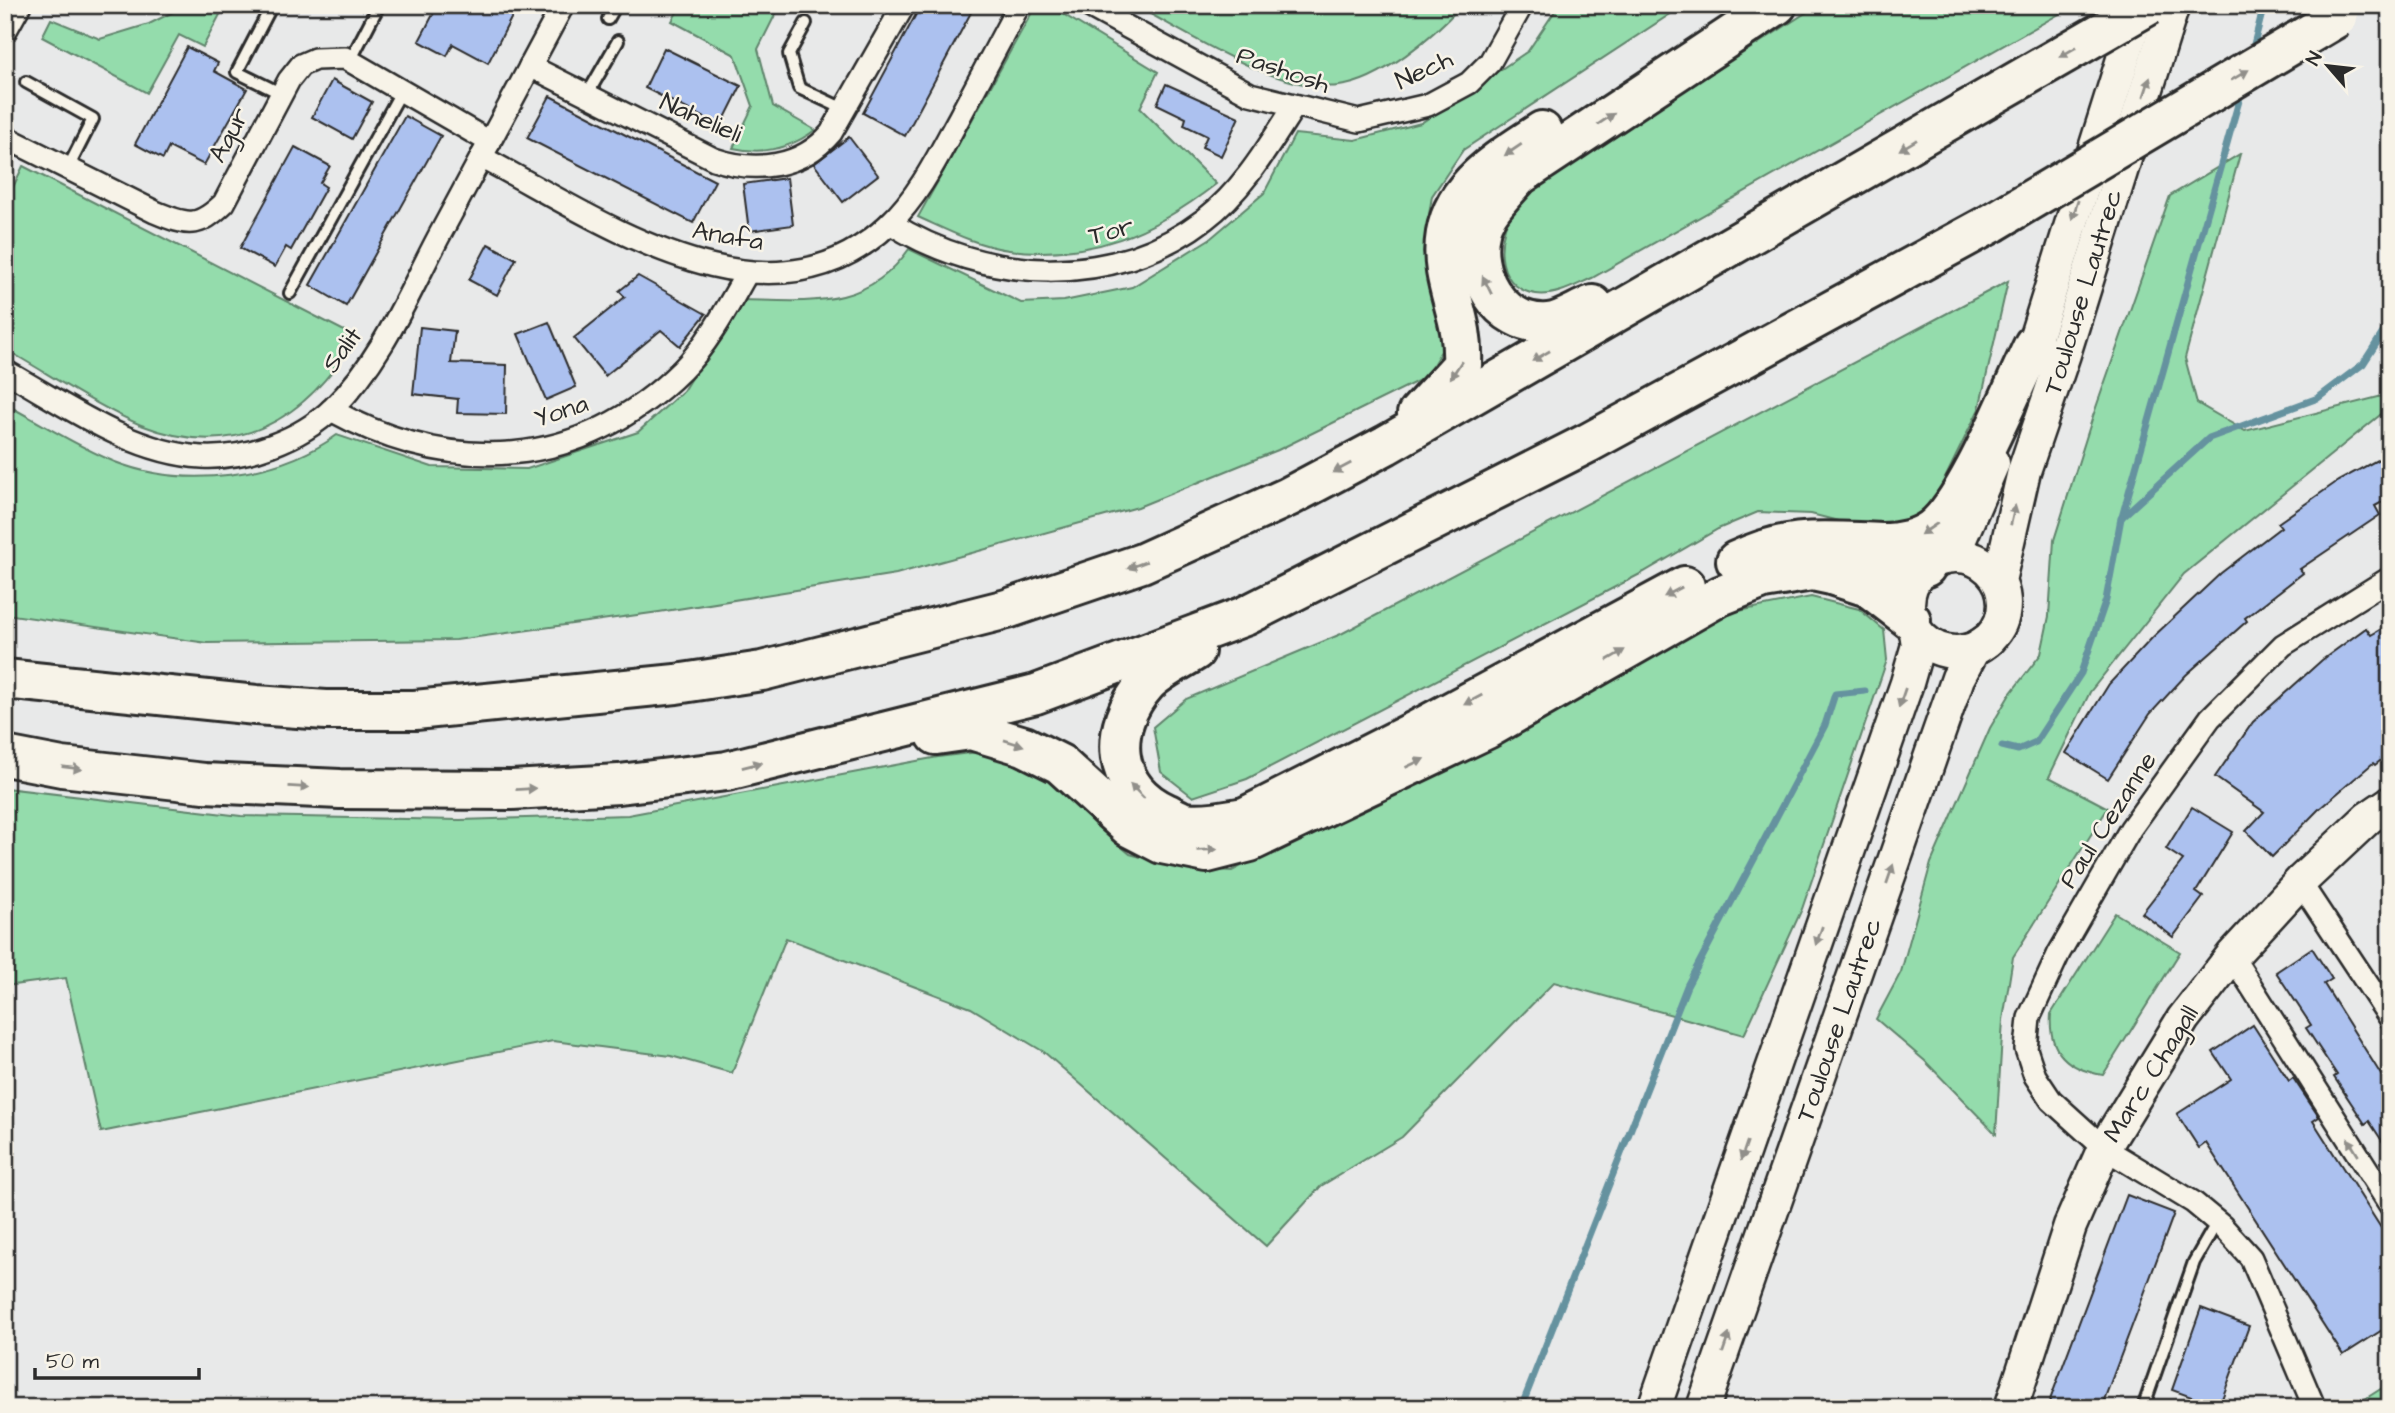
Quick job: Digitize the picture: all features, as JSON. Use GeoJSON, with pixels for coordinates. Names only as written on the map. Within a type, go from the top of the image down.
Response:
{"type":"FeatureCollection","features":[{"type":"Feature","properties":{"kind":"highway"},"geometry":{"type":"LineString","coordinates":[[1386,445],[1462,365],[1464,336],[1446,273],[1444,253],[1447,228],[1454,207],[1468,187],[1493,164],[1734,5]]}},
{"type":"Feature","properties":{"kind":"highway"},"geometry":{"type":"LineString","coordinates":[[1777,5],[1519,176],[1494,205],[1482,227],[1479,251],[1483,283],[1501,307],[1527,321],[1549,323],[1606,299],[1828,192]]}},
{"type":"Feature","properties":{"kind":"highway"},"geometry":{"type":"LineString","coordinates":[[5,679],[256,705],[326,710],[402,710],[512,702],[762,671],[1007,609],[1142,563],[1288,497],[1386,445],[2149,5]]}},
{"type":"Feature","properties":{"kind":"highway"},"geometry":{"type":"LineString","coordinates":[[5,757],[62,767],[204,783],[340,789],[512,790],[619,784],[727,771],[1036,694],[1245,616],[1588,443],[1992,223],[2349,11]]}},
{"type":"Feature","properties":{"kind":"highway"},"geometry":{"type":"LineString","coordinates":[[1245,616],[1147,683],[1126,713],[1118,749],[1129,786],[1153,807],[1186,822],[1245,817],[1417,730],[1736,561],[1780,544],[1814,539],[1898,543],[1930,530],[1946,516],[1963,490],[2034,344]]}},
{"type":"Feature","properties":{"kind":"highway"},"geometry":{"type":"LineString","coordinates":[[1736,561],[1786,551],[1825,554],[1874,568],[1896,570],[1933,563]]}},
{"type":"Feature","properties":{"kind":"highway"},"geometry":{"type":"LineString","coordinates":[[802,753],[971,730],[1024,746],[1060,764],[1129,827],[1162,844],[1207,853],[1250,842],[1487,729],[1720,596],[1763,579],[1812,571],[1831,575],[1868,587],[1914,626]]}},
{"type":"Feature","properties":{"kind":"main road","name":"Toulouse Lautrec"},"geometry":{"type":"LineString","coordinates":[[1933,563],[1960,539],[1971,519],[2013,411],[2140,5]]}},
{"type":"Feature","properties":{"kind":"main road","name":"Toulouse Lautrec"},"geometry":{"type":"LineString","coordinates":[[1999,581],[2024,471],[2064,354],[2173,5]]}},
{"type":"Feature","properties":{"kind":"main road"},"geometry":{"type":"LineString","coordinates":[[1968,557],[1991,570],[1999,581],[2004,597],[2004,613],[1999,628],[1975,649],[1958,653],[1942,651],[1928,644],[1914,626],[1910,591],[1933,563],[1968,557]]}},
{"type":"Feature","properties":{"kind":"main road","name":"Toulouse Lautrec"},"geometry":{"type":"LineString","coordinates":[[1654,1408],[1907,683],[1918,645],[1914,626]]}},
{"type":"Feature","properties":{"kind":"main road","name":"Toulouse Lautrec"},"geometry":{"type":"LineString","coordinates":[[1703,1408],[1958,678],[1973,650],[1988,640]]}},
{"type":"Feature","properties":{"kind":"main road","name":"Marc Chagall"},"geometry":{"type":"LineString","coordinates":[[2011,1408],[2070,1226],[2104,1148],[2183,1019],[2232,956],[2300,882],[2368,818],[2390,803]]}},
{"type":"Feature","properties":{"kind":"street"},"geometry":{"type":"LineString","coordinates":[[5,32],[20,5]]}},
{"type":"Feature","properties":{"kind":"street","name":"Salit"},"geometry":{"type":"LineString","coordinates":[[5,371],[146,446],[203,457],[234,456],[270,446],[304,428],[331,410],[378,352],[563,5]]}},
{"type":"Feature","properties":{"kind":"street","name":"Nahelieli"},"geometry":{"type":"LineString","coordinates":[[530,66],[714,159],[752,167],[789,162],[822,144],[846,110],[904,5]]}},
{"type":"Feature","properties":{"kind":"street","name":"Anafa"},"geometry":{"type":"LineString","coordinates":[[486,149],[657,248],[691,261],[747,273],[792,271],[818,264],[851,252],[890,223],[936,162],[1019,5]]}},
{"type":"Feature","properties":{"kind":"street","name":"Pashosh"},"geometry":{"type":"LineString","coordinates":[[1087,5],[1250,94],[1359,121],[1394,114]]}},
{"type":"Feature","properties":{"kind":"street","name":"Nech"},"geometry":{"type":"LineString","coordinates":[[1394,114],[1428,104],[1469,83],[1490,62],[1522,5]]}},
{"type":"Feature","properties":{"kind":"street","name":"Agur"},"geometry":{"type":"LineString","coordinates":[[5,137],[176,221],[195,224],[209,218],[224,203],[282,94],[302,65],[331,57],[350,61],[401,90],[486,149]]}},
{"type":"Feature","properties":{"kind":"street","name":"Tor"},"geometry":{"type":"LineString","coordinates":[[890,223],[921,242],[953,256],[998,266],[1059,270],[1095,267],[1134,257],[1182,234],[1205,219],[1234,192],[1294,107]]}},
{"type":"Feature","properties":{"kind":"street","name":"Yona"},"geometry":{"type":"LineString","coordinates":[[331,410],[368,430],[432,450],[499,453],[573,441],[593,434],[621,418],[683,369],[716,324],[747,273]]}},
{"type":"Feature","properties":{"kind":"street","name":"Paul Cezanne"},"geometry":{"type":"LineString","coordinates":[[2313,1404],[2251,1258],[2217,1222],[2193,1202],[2104,1148],[2051,1100],[2035,1076],[2026,1049],[2029,1018],[2059,953],[2131,828],[2210,718],[2283,645],[2390,578]]}},
{"type":"Feature","properties":{"kind":"street"},"geometry":{"type":"LineString","coordinates":[[2300,882],[2390,1018]]}},
{"type":"Feature","properties":{"kind":"street"},"geometry":{"type":"LineString","coordinates":[[2232,956],[2390,1205]]}},
{"type":"Feature","properties":{"kind":"lane"},"geometry":{"type":"LineString","coordinates":[[272,5],[237,72],[282,94]]}},
{"type":"Feature","properties":{"kind":"lane"},"geometry":{"type":"LineString","coordinates":[[350,61],[379,5]]}},
{"type":"Feature","properties":{"kind":"lane"},"geometry":{"type":"LineString","coordinates":[[608,19],[615,5]]}},
{"type":"Feature","properties":{"kind":"lane"},"geometry":{"type":"LineString","coordinates":[[806,23],[789,54],[799,88],[846,110]]}},
{"type":"Feature","properties":{"kind":"lane"},"geometry":{"type":"LineString","coordinates":[[587,95],[618,41]]}},
{"type":"Feature","properties":{"kind":"lane"},"geometry":{"type":"LineString","coordinates":[[26,82],[93,119],[68,168]]}},
{"type":"Feature","properties":{"kind":"lane"},"geometry":{"type":"LineString","coordinates":[[290,293],[401,90]]}},
{"type":"Feature","properties":{"kind":"lane"},"geometry":{"type":"LineString","coordinates":[[2143,1408],[2194,1262],[2217,1222]]}},
{"type":"Feature","properties":{"kind":"green space"},"geometry":{"type":"Polygon","coordinates":[[[187,5],[225,5],[203,47],[179,35],[147,93],[42,37],[51,19],[100,39],[149,24],[187,5]]]}},
{"type":"Feature","properties":{"kind":"green space"},"geometry":{"type":"Polygon","coordinates":[[[681,5],[780,5],[758,49],[773,106],[815,130],[796,142],[776,149],[755,151],[733,148],[753,106],[735,55],[672,21],[681,5]]]}},
{"type":"Feature","properties":{"kind":"green space"},"geometry":{"type":"Polygon","coordinates":[[[1036,5],[1048,5],[1158,72],[1140,108],[1216,184],[1169,216],[1144,229],[1120,239],[1067,251],[1039,252],[997,248],[962,237],[918,217],[1036,5]]]}},
{"type":"Feature","properties":{"kind":"green space"},"geometry":{"type":"Polygon","coordinates":[[[1134,5],[1462,5],[1437,30],[1389,66],[1355,82],[1339,86],[1315,86],[1261,71],[1234,59],[1134,5]]]}},
{"type":"Feature","properties":{"kind":"green space"},"geometry":{"type":"Polygon","coordinates":[[[1559,5],[1684,5],[1463,150],[1432,196],[1423,252],[1443,305],[1441,351],[1426,377],[1278,450],[1138,507],[896,574],[659,612],[456,640],[207,643],[5,614],[5,404],[101,456],[142,470],[170,475],[200,477],[259,470],[313,450],[337,435],[432,467],[527,469],[638,432],[683,391],[739,300],[811,301],[854,293],[874,283],[892,269],[909,249],[1021,303],[1064,301],[1132,287],[1211,238],[1264,193],[1295,134],[1355,140],[1421,123],[1528,51],[1559,5]]]}},
{"type":"Feature","properties":{"kind":"green space"},"geometry":{"type":"Polygon","coordinates":[[[1818,5],[2075,5],[1592,278],[1551,294],[1536,294],[1521,289],[1511,281],[1505,270],[1502,242],[1510,215],[1525,195],[1562,168],[1818,5]]]}},
{"type":"Feature","properties":{"kind":"green space"},"geometry":{"type":"Polygon","coordinates":[[[2240,154],[2185,358],[2197,403],[2245,431],[2390,394],[2390,407],[2184,574],[2090,692],[2049,777],[2108,808],[2013,957],[2003,1020],[1996,1134],[1925,1061],[1876,1019],[1901,972],[1931,863],[1990,728],[2010,694],[2041,654],[2049,616],[2054,540],[2093,416],[2170,196],[2240,154]]]}},
{"type":"Feature","properties":{"kind":"green space"},"geometry":{"type":"Polygon","coordinates":[[[23,166],[356,337],[315,391],[292,411],[266,426],[238,435],[208,439],[176,435],[141,425],[108,409],[5,349],[5,204],[23,166]]]}},
{"type":"Feature","properties":{"kind":"green space"},"geometry":{"type":"Polygon","coordinates":[[[2008,281],[1979,409],[1928,513],[1901,530],[1870,529],[1811,514],[1758,512],[1718,529],[1644,572],[1247,779],[1193,797],[1161,772],[1153,727],[1186,699],[1341,634],[2008,281]]]}},
{"type":"Feature","properties":{"kind":"green space"},"geometry":{"type":"Polygon","coordinates":[[[1811,597],[1859,609],[1884,630],[1887,660],[1802,909],[1744,1035],[1554,982],[1402,1137],[1321,1186],[1266,1246],[1044,1052],[971,1008],[786,938],[732,1073],[671,1056],[553,1041],[101,1132],[66,978],[5,986],[5,788],[241,816],[460,820],[628,815],[938,757],[994,750],[1039,772],[1064,790],[1093,823],[1130,854],[1182,868],[1232,871],[1713,616],[1811,597]]]}},
{"type":"Feature","properties":{"kind":"green space"},"geometry":{"type":"Polygon","coordinates":[[[2115,913],[2180,952],[2103,1075],[2079,1068],[2062,1056],[2053,1039],[2051,1014],[2115,913]]]}},
{"type":"Feature","properties":{"kind":"green space"},"geometry":{"type":"Polygon","coordinates":[[[2390,1383],[2390,1408],[2351,1408],[2390,1383]]]}},
{"type":"Feature","properties":{"kind":"building"},"geometry":{"type":"Polygon","coordinates":[[[438,5],[518,5],[488,63],[453,44],[447,56],[419,41],[438,5]]]}},
{"type":"Feature","properties":{"kind":"building"},"geometry":{"type":"Polygon","coordinates":[[[921,5],[975,5],[905,136],[863,113],[921,5]]]}},
{"type":"Feature","properties":{"kind":"building"},"geometry":{"type":"Polygon","coordinates":[[[187,47],[218,63],[214,71],[247,89],[204,165],[169,147],[163,159],[135,144],[187,47]]]}},
{"type":"Feature","properties":{"kind":"building"},"geometry":{"type":"Polygon","coordinates":[[[664,48],[741,86],[721,126],[645,88],[664,48]]]}},
{"type":"Feature","properties":{"kind":"building"},"geometry":{"type":"Polygon","coordinates":[[[332,80],[372,102],[352,139],[312,117],[332,80]]]}},
{"type":"Feature","properties":{"kind":"building"},"geometry":{"type":"Polygon","coordinates":[[[1166,84],[1239,117],[1221,156],[1202,147],[1207,136],[1184,125],[1186,118],[1157,104],[1166,84]]]}},
{"type":"Feature","properties":{"kind":"building"},"geometry":{"type":"Polygon","coordinates":[[[550,96],[715,181],[693,223],[527,138],[550,96]]]}},
{"type":"Feature","properties":{"kind":"building"},"geometry":{"type":"Polygon","coordinates":[[[405,116],[441,136],[346,306],[310,285],[405,116]]]}},
{"type":"Feature","properties":{"kind":"building"},"geometry":{"type":"Polygon","coordinates":[[[849,137],[878,175],[843,202],[814,164],[849,137]]]}},
{"type":"Feature","properties":{"kind":"building"},"geometry":{"type":"Polygon","coordinates":[[[295,147],[330,166],[320,183],[326,187],[291,250],[286,247],[275,267],[240,248],[295,147]]]}},
{"type":"Feature","properties":{"kind":"building"},"geometry":{"type":"Polygon","coordinates":[[[787,178],[793,225],[749,231],[743,184],[787,178]]]}},
{"type":"Feature","properties":{"kind":"building"},"geometry":{"type":"Polygon","coordinates":[[[488,244],[516,259],[497,295],[469,280],[488,244]]]}},
{"type":"Feature","properties":{"kind":"building"},"geometry":{"type":"Polygon","coordinates":[[[638,276],[706,314],[680,346],[661,330],[605,376],[574,338],[625,297],[619,291],[638,276]]]}},
{"type":"Feature","properties":{"kind":"building"},"geometry":{"type":"Polygon","coordinates":[[[549,322],[576,387],[546,400],[518,334],[549,322]]]}},
{"type":"Feature","properties":{"kind":"building"},"geometry":{"type":"Polygon","coordinates":[[[420,327],[455,331],[451,363],[507,365],[506,414],[457,413],[458,399],[413,394],[420,327]]]}},
{"type":"Feature","properties":{"kind":"building"},"geometry":{"type":"Polygon","coordinates":[[[2390,453],[2390,498],[2375,506],[2380,515],[2300,569],[2303,573],[2245,618],[2247,621],[2186,675],[2150,714],[2108,779],[2066,753],[2109,684],[2153,637],[2221,573],[2281,527],[2278,523],[2338,481],[2390,453]]]}},
{"type":"Feature","properties":{"kind":"building"},"geometry":{"type":"Polygon","coordinates":[[[2390,624],[2390,753],[2375,765],[2373,763],[2319,809],[2272,857],[2246,831],[2264,812],[2215,777],[2253,722],[2322,660],[2366,628],[2371,635],[2390,624]]]}},
{"type":"Feature","properties":{"kind":"building"},"geometry":{"type":"Polygon","coordinates":[[[2192,807],[2233,832],[2196,892],[2203,897],[2173,937],[2142,913],[2183,860],[2166,849],[2192,807]]]}},
{"type":"Feature","properties":{"kind":"building"},"geometry":{"type":"Polygon","coordinates":[[[2312,948],[2332,979],[2324,984],[2390,1089],[2390,1153],[2369,1121],[2365,1124],[2334,1077],[2337,1075],[2306,1028],[2311,1025],[2276,972],[2312,948]]]}},
{"type":"Feature","properties":{"kind":"building"},"geometry":{"type":"Polygon","coordinates":[[[2253,1025],[2289,1081],[2293,1078],[2319,1117],[2313,1121],[2390,1242],[2390,1325],[2343,1355],[2206,1143],[2199,1148],[2177,1114],[2231,1079],[2213,1052],[2253,1025]]]}},
{"type":"Feature","properties":{"kind":"building"},"geometry":{"type":"Polygon","coordinates":[[[2127,1195],[2174,1213],[2144,1294],[2101,1408],[2047,1408],[2127,1195]]]}},
{"type":"Feature","properties":{"kind":"building"},"geometry":{"type":"Polygon","coordinates":[[[2201,1308],[2249,1326],[2219,1407],[2172,1390],[2201,1308]]]}},
{"type":"Feature","properties":{"kind":"waterway"},"geometry":{"type":"LineString","coordinates":[[2252,52],[2264,5]]}},
{"type":"Feature","properties":{"kind":"waterway"},"geometry":{"type":"LineString","coordinates":[[2122,517],[2242,90]]}},
{"type":"Feature","properties":{"kind":"waterway"},"geometry":{"type":"LineString","coordinates":[[2002,746],[2018,750],[2036,742],[2081,673],[2106,600],[2121,518],[2209,438],[2318,398],[2363,364],[2390,322]]}},
{"type":"Feature","properties":{"kind":"waterway"},"geometry":{"type":"LineString","coordinates":[[1521,1408],[1687,986],[1825,725],[1835,694],[1865,691]]}}]}
